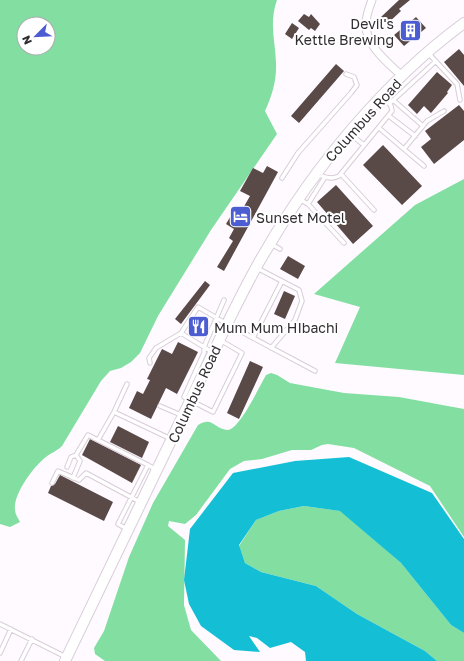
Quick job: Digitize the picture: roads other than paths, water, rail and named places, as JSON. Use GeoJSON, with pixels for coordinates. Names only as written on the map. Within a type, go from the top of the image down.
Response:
{"type":"FeatureCollection","features":[{"type":"Feature","properties":{"kind":"main road","name":"Columbus Road"},"geometry":{"type":"LineString","coordinates":[[66,659],[141,502],[152,468],[172,439],[213,352],[256,268],[298,198],[320,176],[349,133],[386,100],[402,76],[464,23]]}},
{"type":"Feature","properties":{"kind":"street"},"geometry":{"type":"LineString","coordinates":[[372,0],[367,15],[367,33],[376,49],[402,76]]}},
{"type":"Feature","properties":{"kind":"lane"},"geometry":{"type":"LineString","coordinates":[[428,53],[457,84],[460,100]]}},
{"type":"Feature","properties":{"kind":"lane"},"geometry":{"type":"LineString","coordinates":[[393,100],[436,61]]}},
{"type":"Feature","properties":{"kind":"lane"},"geometry":{"type":"LineString","coordinates":[[282,178],[298,154],[357,85],[354,76],[346,74]]}},
{"type":"Feature","properties":{"kind":"lane"},"geometry":{"type":"LineString","coordinates":[[308,204],[320,176],[334,178],[341,174],[389,116],[392,111],[386,100],[393,100],[424,126]]}},
{"type":"Feature","properties":{"kind":"lane"},"geometry":{"type":"LineString","coordinates":[[404,149],[427,121],[444,111]]}},
{"type":"Feature","properties":{"kind":"lane"},"geometry":{"type":"LineString","coordinates":[[389,116],[415,136]]}},
{"type":"Feature","properties":{"kind":"lane"},"geometry":{"type":"LineString","coordinates":[[379,128],[424,166]]}},
{"type":"Feature","properties":{"kind":"lane"},"geometry":{"type":"LineString","coordinates":[[349,133],[364,146]]}},
{"type":"Feature","properties":{"kind":"lane"},"geometry":{"type":"LineString","coordinates":[[341,174],[374,210]]}},
{"type":"Feature","properties":{"kind":"lane"},"geometry":{"type":"LineString","coordinates":[[298,198],[308,204],[344,243]]}},
{"type":"Feature","properties":{"kind":"lane"},"geometry":{"type":"LineString","coordinates":[[270,244],[280,249]]}},
{"type":"Feature","properties":{"kind":"lane"},"geometry":{"type":"LineString","coordinates":[[256,268],[299,290],[302,301],[294,320],[271,348]]}},
{"type":"Feature","properties":{"kind":"lane"},"geometry":{"type":"LineString","coordinates":[[253,338],[282,281]]}},
{"type":"Feature","properties":{"kind":"lane"},"geometry":{"type":"LineString","coordinates":[[220,340],[242,353],[213,412],[184,397],[204,353],[204,347],[224,300]]}},
{"type":"Feature","properties":{"kind":"lane"},"geometry":{"type":"LineString","coordinates":[[150,364],[149,358],[156,348],[181,333],[198,307],[271,348],[316,371]]}},
{"type":"Feature","properties":{"kind":"lane"},"geometry":{"type":"LineString","coordinates":[[181,333],[213,352]]}},
{"type":"Feature","properties":{"kind":"lane"},"geometry":{"type":"LineString","coordinates":[[98,440],[114,412],[127,384]]}},
{"type":"Feature","properties":{"kind":"lane"},"geometry":{"type":"LineString","coordinates":[[160,406],[183,416]]}},
{"type":"Feature","properties":{"kind":"lane"},"geometry":{"type":"LineString","coordinates":[[114,412],[172,439]]}},
{"type":"Feature","properties":{"kind":"lane"},"geometry":{"type":"LineString","coordinates":[[67,467],[71,457],[76,455],[88,435],[152,468],[132,498],[118,524],[128,529]]}},
{"type":"Feature","properties":{"kind":"lane"},"geometry":{"type":"LineString","coordinates":[[73,478],[80,461],[76,455]]}},
{"type":"Feature","properties":{"kind":"lane"},"geometry":{"type":"LineString","coordinates":[[52,483],[58,471],[79,480],[86,473],[141,502]]}},
{"type":"Feature","properties":{"kind":"lane"},"geometry":{"type":"LineString","coordinates":[[0,624],[32,639],[66,659]]}},
{"type":"Feature","properties":{"kind":"lane"},"geometry":{"type":"LineString","coordinates":[[0,653],[11,629]]}},
{"type":"Feature","properties":{"kind":"lane"},"geometry":{"type":"LineString","coordinates":[[21,661],[32,639]]}},
{"type":"Feature","properties":{"kind":"water"},"geometry":{"type":"Polygon","coordinates":[[[349,457],[432,493],[464,539],[464,633],[451,625],[401,563],[340,511],[304,506],[279,511],[256,520],[239,545],[245,563],[261,572],[316,586],[357,614],[425,651],[437,661],[306,661],[305,652],[291,642],[270,648],[257,638],[249,636],[260,652],[234,650],[201,626],[189,604],[184,580],[190,529],[233,473],[295,461],[349,457]]]}},
{"type":"Feature","properties":{"kind":"place","name":"Devil's Kettle Brewing"},"geometry":{"type":"Point","coordinates":[410,31]}},
{"type":"Feature","properties":{"kind":"place","name":"Sunset Motel"},"geometry":{"type":"Point","coordinates":[241,217]}},
{"type":"Feature","properties":{"kind":"place","name":"Mum Mum HIbachi"},"geometry":{"type":"Point","coordinates":[199,327]}}]}
